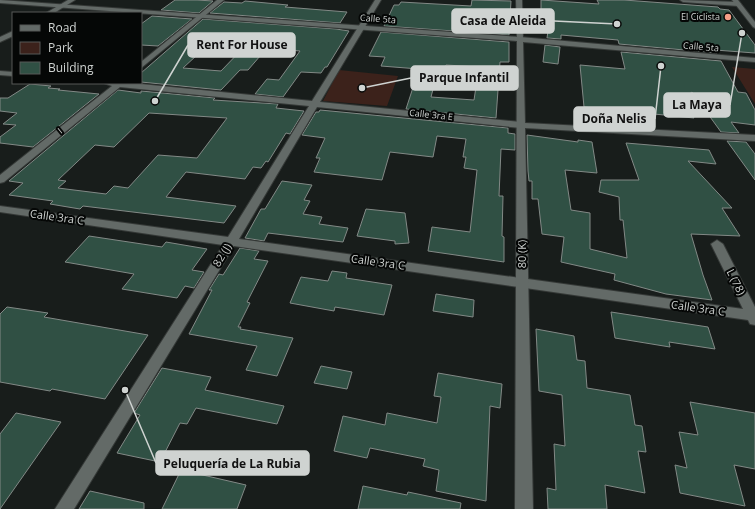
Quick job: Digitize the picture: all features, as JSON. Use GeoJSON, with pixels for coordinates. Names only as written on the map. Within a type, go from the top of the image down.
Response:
{"type":"FeatureCollection","features":[{"type":"Feature","properties":{"kind":"street"},"geometry":{"type":"LineString","coordinates":[[51,12],[72,0]]}},
{"type":"Feature","properties":{"kind":"street"},"geometry":{"type":"LineString","coordinates":[[142,65],[221,0]]}},
{"type":"Feature","properties":{"kind":"street","name":"82 (J)"},"geometry":{"type":"LineString","coordinates":[[64,509],[185,318],[378,0]]}},
{"type":"Feature","properties":{"kind":"street","name":"80 (K)"},"geometry":{"type":"LineString","coordinates":[[519,0],[524,509]]}},
{"type":"Feature","properties":{"kind":"street"},"geometry":{"type":"LineString","coordinates":[[683,0],[736,2],[755,26]]}},
{"type":"Feature","properties":{"kind":"street","name":"Calle 5ta"},"geometry":{"type":"LineString","coordinates":[[0,1],[520,39],[755,60]]}},
{"type":"Feature","properties":{"kind":"street"},"geometry":{"type":"LineString","coordinates":[[0,40],[12,34]]}},
{"type":"Feature","properties":{"kind":"street"},"geometry":{"type":"LineString","coordinates":[[0,73],[12,74]]}},
{"type":"Feature","properties":{"kind":"street","name":"Calle 3ra E"},"geometry":{"type":"LineString","coordinates":[[119,84],[521,125],[755,138]]}},
{"type":"Feature","properties":{"kind":"street","name":"I"},"geometry":{"type":"LineString","coordinates":[[0,180],[119,84]]}},
{"type":"Feature","properties":{"kind":"street","name":"Calle 3ra C"},"geometry":{"type":"LineString","coordinates":[[0,209],[231,240],[754,317]]}},
{"type":"Feature","properties":{"kind":"street","name":"L (78)"},"geometry":{"type":"LineString","coordinates":[[717,244],[754,317]]}},
{"type":"Feature","properties":{"kind":"green space"},"geometry":{"type":"Polygon","coordinates":[[[732,67],[755,69],[755,104],[732,67]]]}},
{"type":"Feature","properties":{"kind":"green space"},"geometry":{"type":"Polygon","coordinates":[[[339,70],[398,76],[387,106],[323,101],[339,70]]]}},
{"type":"Feature","properties":{"kind":"building"},"geometry":{"type":"Polygon","coordinates":[[[175,0],[213,1],[199,13],[161,10],[175,0]]]}},
{"type":"Feature","properties":{"kind":"building"},"geometry":{"type":"Polygon","coordinates":[[[472,0],[511,1],[509,35],[384,26],[394,5],[399,5],[401,2],[471,6],[472,0]]]}},
{"type":"Feature","properties":{"kind":"building"},"geometry":{"type":"Polygon","coordinates":[[[541,0],[599,4],[597,0],[624,0],[718,7],[720,9],[729,10],[755,45],[755,53],[715,50],[717,53],[619,44],[618,40],[561,35],[561,39],[547,38],[548,31],[541,30],[541,0]]]}},
{"type":"Feature","properties":{"kind":"building"},"geometry":{"type":"Polygon","coordinates":[[[245,1],[288,5],[285,7],[347,12],[340,23],[210,13],[224,2],[242,3],[245,1]]]}},
{"type":"Feature","properties":{"kind":"building"},"geometry":{"type":"Polygon","coordinates":[[[152,16],[192,19],[158,46],[142,45],[142,23],[152,16]]]}},
{"type":"Feature","properties":{"kind":"building"},"geometry":{"type":"Polygon","coordinates":[[[203,19],[349,31],[327,67],[325,67],[321,73],[301,72],[283,97],[255,94],[267,79],[279,80],[300,51],[267,48],[248,70],[240,70],[221,90],[142,82],[142,72],[203,19]],[[210,43],[183,68],[221,71],[245,46],[210,43]]]}},
{"type":"Feature","properties":{"kind":"building"},"geometry":{"type":"Polygon","coordinates":[[[381,32],[509,42],[509,62],[500,62],[496,118],[406,109],[419,69],[381,66],[385,57],[369,56],[381,32]],[[446,65],[444,71],[438,70],[431,97],[474,100],[479,67],[446,65]]]}},
{"type":"Feature","properties":{"kind":"building"},"geometry":{"type":"Polygon","coordinates":[[[545,45],[560,47],[558,64],[543,62],[545,45]]]}},
{"type":"Feature","properties":{"kind":"building"},"geometry":{"type":"Polygon","coordinates":[[[621,52],[721,61],[738,92],[746,93],[755,110],[755,125],[731,122],[739,133],[721,132],[692,92],[684,98],[694,118],[584,107],[580,65],[625,69],[621,52]]]}},
{"type":"Feature","properties":{"kind":"building"},"geometry":{"type":"Polygon","coordinates":[[[30,84],[51,86],[48,88],[60,89],[58,90],[99,94],[33,147],[0,143],[0,137],[16,125],[3,124],[17,113],[0,111],[0,98],[8,98],[30,84]]]}},
{"type":"Feature","properties":{"kind":"building"},"geometry":{"type":"Polygon","coordinates":[[[118,90],[215,98],[213,100],[278,104],[276,108],[304,111],[290,134],[286,133],[268,162],[266,161],[261,168],[253,167],[245,179],[186,172],[166,197],[236,206],[224,223],[83,206],[80,209],[50,204],[53,201],[9,195],[23,183],[9,181],[118,90]],[[149,113],[114,147],[95,145],[58,180],[66,181],[58,188],[106,194],[114,186],[128,188],[158,155],[197,158],[227,118],[149,113]]]}},
{"type":"Feature","properties":{"kind":"building"},"geometry":{"type":"Polygon","coordinates":[[[320,110],[508,128],[508,133],[515,134],[515,150],[501,149],[499,196],[503,196],[502,236],[504,237],[504,262],[428,251],[432,227],[470,232],[477,170],[464,168],[466,157],[463,157],[466,139],[437,136],[433,157],[390,152],[382,180],[314,172],[320,158],[316,158],[325,138],[302,135],[316,112],[319,112],[320,110]]]}},
{"type":"Feature","properties":{"kind":"building"},"geometry":{"type":"Polygon","coordinates":[[[527,135],[578,142],[578,140],[592,142],[597,173],[565,170],[571,210],[590,213],[590,249],[627,258],[623,220],[620,220],[619,197],[599,192],[601,180],[639,180],[626,143],[709,150],[716,164],[688,161],[732,208],[722,208],[740,236],[691,234],[712,300],[666,294],[614,280],[615,274],[561,262],[564,237],[542,234],[538,199],[532,199],[532,181],[529,181],[528,171],[527,135]]]}},
{"type":"Feature","properties":{"kind":"building"},"geometry":{"type":"Polygon","coordinates":[[[727,141],[746,142],[755,154],[755,180],[727,141]]]}},
{"type":"Feature","properties":{"kind":"building"},"geometry":{"type":"Polygon","coordinates":[[[282,181],[312,185],[304,200],[310,201],[303,214],[322,217],[319,224],[348,228],[343,242],[268,233],[264,241],[245,238],[261,209],[265,209],[282,181]]]}},
{"type":"Feature","properties":{"kind":"building"},"geometry":{"type":"Polygon","coordinates":[[[366,209],[405,213],[409,243],[395,244],[395,241],[357,236],[366,209]]]}},
{"type":"Feature","properties":{"kind":"building"},"geometry":{"type":"Polygon","coordinates":[[[89,236],[162,247],[166,242],[207,249],[192,270],[204,272],[194,288],[185,286],[177,298],[122,289],[134,274],[65,262],[89,236]]]}},
{"type":"Feature","properties":{"kind":"building"},"geometry":{"type":"Polygon","coordinates":[[[240,248],[259,251],[254,259],[268,261],[247,302],[250,303],[238,327],[241,327],[240,329],[293,338],[277,376],[246,370],[257,346],[189,334],[212,290],[209,290],[219,274],[223,275],[240,248]]]}},
{"type":"Feature","properties":{"kind":"building"},"geometry":{"type":"Polygon","coordinates":[[[332,271],[347,273],[346,278],[392,285],[384,315],[335,307],[334,311],[290,303],[301,277],[328,281],[332,271]]]}},
{"type":"Feature","properties":{"kind":"building"},"geometry":{"type":"Polygon","coordinates":[[[436,294],[474,300],[473,317],[433,311],[436,294]]]}},
{"type":"Feature","properties":{"kind":"building"},"geometry":{"type":"Polygon","coordinates":[[[7,307],[48,313],[44,317],[148,335],[105,399],[52,389],[50,391],[0,382],[0,314],[7,307]]]}},
{"type":"Feature","properties":{"kind":"building"},"geometry":{"type":"Polygon","coordinates":[[[611,312],[708,327],[715,349],[669,342],[670,347],[615,338],[611,312]]]}},
{"type":"Feature","properties":{"kind":"building"},"geometry":{"type":"Polygon","coordinates":[[[536,329],[574,336],[577,360],[585,361],[587,388],[630,395],[635,425],[642,426],[646,452],[638,451],[645,493],[605,485],[607,509],[548,509],[547,488],[556,490],[554,444],[565,446],[562,395],[539,391],[536,329]]]}},
{"type":"Feature","properties":{"kind":"building"},"geometry":{"type":"Polygon","coordinates":[[[321,366],[352,372],[347,389],[314,383],[321,366]]]}},
{"type":"Feature","properties":{"kind":"building"},"geometry":{"type":"Polygon","coordinates":[[[162,368],[211,377],[205,390],[284,406],[277,424],[196,408],[187,424],[180,423],[160,462],[117,453],[140,415],[134,413],[162,368]]]}},
{"type":"Feature","properties":{"kind":"building"},"geometry":{"type":"Polygon","coordinates":[[[438,373],[502,384],[500,408],[490,406],[486,501],[436,491],[439,470],[423,466],[425,459],[370,448],[367,458],[334,451],[343,416],[385,425],[387,413],[437,423],[441,397],[434,396],[438,373]]]}},
{"type":"Feature","properties":{"kind":"building"},"geometry":{"type":"Polygon","coordinates":[[[690,402],[755,413],[755,469],[734,465],[745,506],[680,493],[675,465],[687,468],[679,432],[698,435],[690,402]]]}},
{"type":"Feature","properties":{"kind":"building"},"geometry":{"type":"Polygon","coordinates":[[[16,413],[61,422],[0,509],[0,434],[16,413]]]}},
{"type":"Feature","properties":{"kind":"building"},"geometry":{"type":"Polygon","coordinates":[[[181,470],[246,485],[237,509],[162,509],[181,470]]]}},
{"type":"Feature","properties":{"kind":"building"},"geometry":{"type":"Polygon","coordinates":[[[363,486],[407,495],[408,492],[461,503],[460,509],[358,509],[363,486]]]}},
{"type":"Feature","properties":{"kind":"building"},"geometry":{"type":"Polygon","coordinates":[[[90,491],[144,503],[144,509],[79,509],[90,491]]]}},
{"type":"Feature","properties":{"kind":"place","name":"El Ciclista"},"geometry":{"type":"Point","coordinates":[728,17]}},
{"type":"Feature","properties":{"kind":"place","name":"Casa de Aleida"},"geometry":{"type":"Point","coordinates":[617,24]}},
{"type":"Feature","properties":{"kind":"place","name":"La Maya"},"geometry":{"type":"Point","coordinates":[742,33]}},
{"type":"Feature","properties":{"kind":"place","name":"Doña Nelis"},"geometry":{"type":"Point","coordinates":[661,66]}},
{"type":"Feature","properties":{"kind":"place","name":"Parque Infantil"},"geometry":{"type":"Point","coordinates":[362,88]}},
{"type":"Feature","properties":{"kind":"place","name":"Rent For House"},"geometry":{"type":"Point","coordinates":[155,101]}},
{"type":"Feature","properties":{"kind":"place","name":"Peluquería de La Rubia"},"geometry":{"type":"Point","coordinates":[125,390]}}]}
